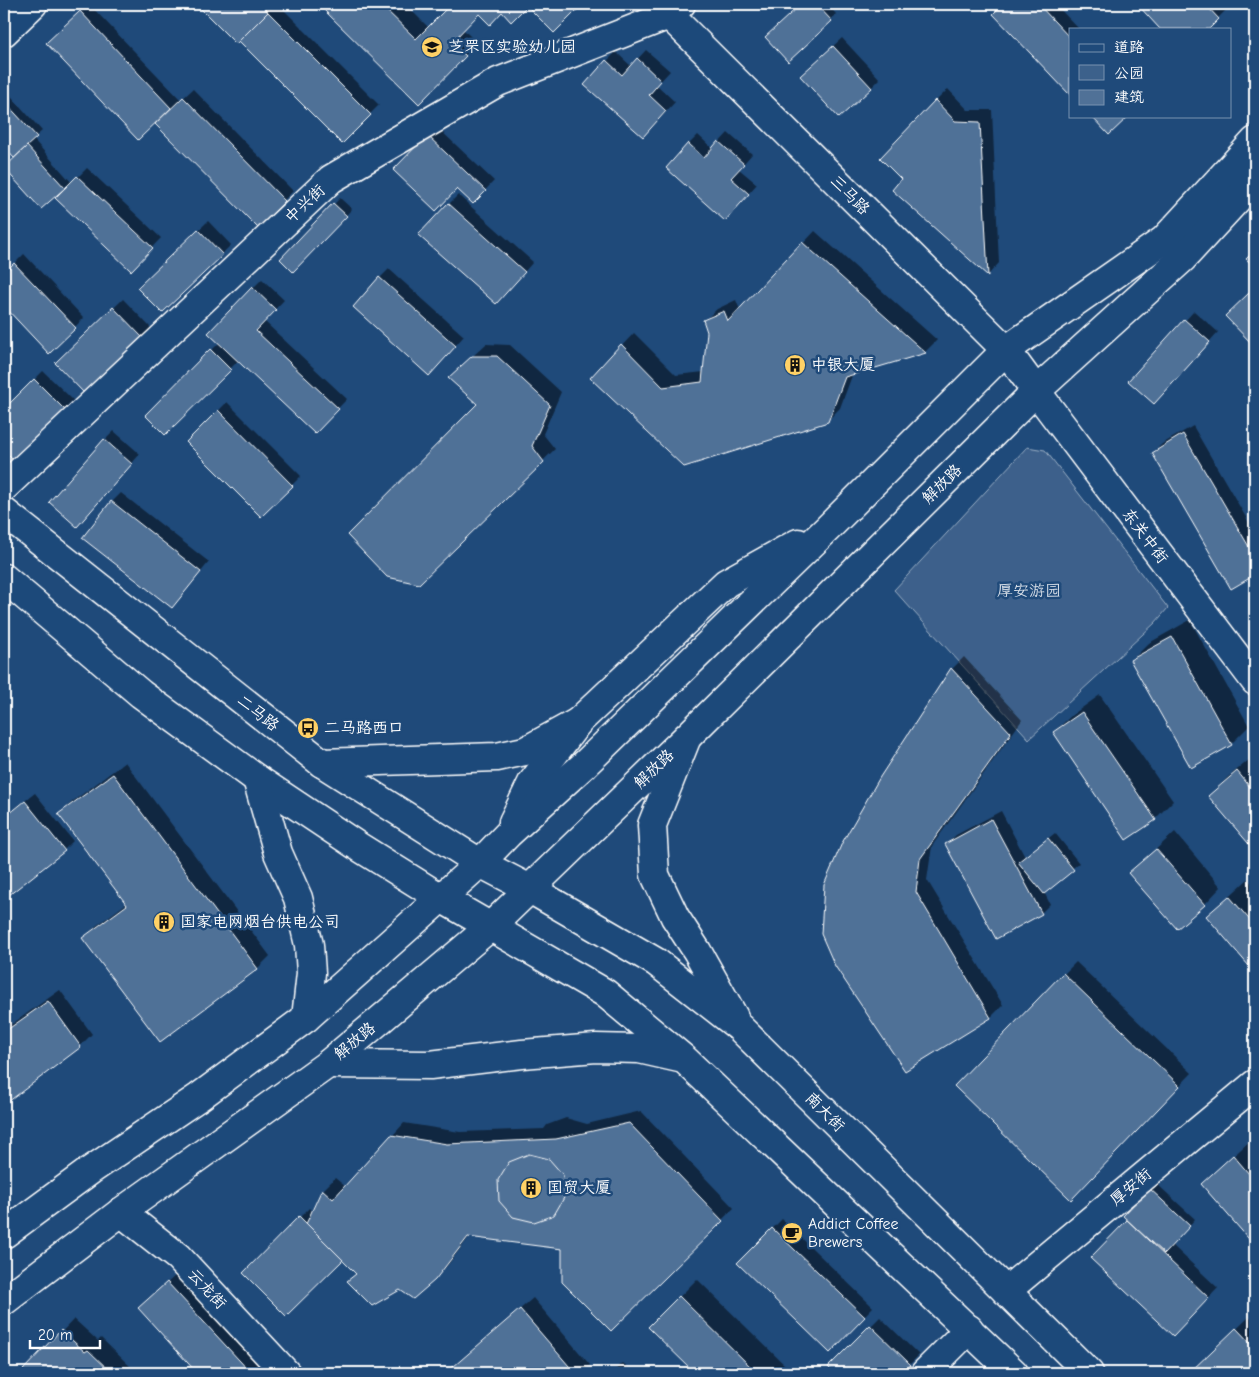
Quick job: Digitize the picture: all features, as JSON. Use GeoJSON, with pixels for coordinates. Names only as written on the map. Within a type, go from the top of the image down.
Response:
{"type":"FeatureCollection","features":[{"type":"Feature","properties":{"kind":"main road"},"geometry":{"type":"LineString","coordinates":[[4,32],[33,4]]}},
{"type":"Feature","properties":{"kind":"main road","name":"三马路"},"geometry":{"type":"LineString","coordinates":[[670,7],[1006,350],[1036,391]]}},
{"type":"Feature","properties":{"kind":"main road","name":"中兴街"},"geometry":{"type":"LineString","coordinates":[[4,486],[331,179],[498,82],[591,44],[670,7]]}},
{"type":"Feature","properties":{"kind":"main road"},"geometry":{"type":"LineString","coordinates":[[4,1234],[91,1170],[199,1097],[306,1018],[480,863],[508,834],[585,764],[828,528],[1006,350],[1164,240],[1255,141]]}},
{"type":"Feature","properties":{"kind":"main road","name":"解放路"},"geometry":{"type":"LineString","coordinates":[[4,1300],[121,1212],[328,1064],[490,927],[687,737],[1036,391],[1183,258],[1255,180]]}},
{"type":"Feature","properties":{"kind":"main road","name":"东关中街"},"geometry":{"type":"LineString","coordinates":[[1036,391],[1255,681]]}},
{"type":"Feature","properties":{"kind":"main road","name":"二马路"},"geometry":{"type":"LineString","coordinates":[[4,512],[322,763],[480,863],[530,889]]}},
{"type":"Feature","properties":{"kind":"main road"},"geometry":{"type":"LineString","coordinates":[[508,834],[532,783],[578,722],[726,583],[828,528]]}},
{"type":"Feature","properties":{"kind":"main road"},"geometry":{"type":"LineString","coordinates":[[4,578],[141,694],[257,779],[356,845],[441,898],[605,993],[684,1059],[1014,1373]]}},
{"type":"Feature","properties":{"kind":"main road"},"geometry":{"type":"LineString","coordinates":[[322,763],[497,757],[525,751],[578,722]]}},
{"type":"Feature","properties":{"kind":"main road"},"geometry":{"type":"LineString","coordinates":[[687,737],[652,825],[655,875],[675,916],[697,951],[739,1028]]}},
{"type":"Feature","properties":{"kind":"main road"},"geometry":{"type":"LineString","coordinates":[[257,779],[278,853],[298,898],[309,945],[311,973],[306,1018]]}},
{"type":"Feature","properties":{"kind":"main road","name":"南大街"},"geometry":{"type":"LineString","coordinates":[[530,889],[656,962],[739,1028],[1089,1373]]}},
{"type":"Feature","properties":{"kind":"main road"},"geometry":{"type":"LineString","coordinates":[[328,1064],[430,1065],[522,1054],[596,1048],[639,1049],[684,1059]]}},
{"type":"Feature","properties":{"kind":"main road","name":"厚安街"},"geometry":{"type":"LineString","coordinates":[[1006,1291],[1255,1084]]}},
{"type":"Feature","properties":{"kind":"main road","name":"云龙街"},"geometry":{"type":"LineString","coordinates":[[121,1212],[178,1258],[286,1373]]}},
{"type":"Feature","properties":{"kind":"main road"},"geometry":{"type":"LineString","coordinates":[[925,1373],[969,1329]]}},
{"type":"Feature","properties":{"kind":"green space","name":"厚安游园"},"geometry":{"type":"Polygon","coordinates":[[[1027,447],[1045,450],[1168,608],[1155,623],[1029,739],[894,590],[1027,447]]]}},
{"type":"Feature","properties":{"kind":"building"},"geometry":{"type":"Polygon","coordinates":[[[196,4],[260,4],[268,12],[236,44],[196,4]]]}},
{"type":"Feature","properties":{"kind":"building"},"geometry":{"type":"Polygon","coordinates":[[[318,4],[380,4],[416,39],[451,4],[582,5],[554,33],[527,6],[511,22],[502,12],[490,25],[479,14],[452,42],[466,56],[419,104],[318,4]]]}},
{"type":"Feature","properties":{"kind":"building"},"geometry":{"type":"Polygon","coordinates":[[[801,4],[816,4],[832,21],[788,62],[765,37],[801,4]]]}},
{"type":"Feature","properties":{"kind":"building"},"geometry":{"type":"Polygon","coordinates":[[[1003,4],[1038,4],[1069,37],[1069,94],[993,14],[1003,4]]]}},
{"type":"Feature","properties":{"kind":"building"},"geometry":{"type":"Polygon","coordinates":[[[1137,4],[1205,4],[1219,19],[1210,28],[1159,28],[1137,4]]]}},
{"type":"Feature","properties":{"kind":"building"},"geometry":{"type":"Polygon","coordinates":[[[80,11],[171,108],[138,140],[46,43],[80,11]]]}},
{"type":"Feature","properties":{"kind":"building"},"geometry":{"type":"Polygon","coordinates":[[[268,12],[371,115],[342,144],[239,41],[268,12]]]}},
{"type":"Feature","properties":{"kind":"building"},"geometry":{"type":"Polygon","coordinates":[[[833,46],[872,88],[839,118],[800,76],[833,46]]]}},
{"type":"Feature","properties":{"kind":"building"},"geometry":{"type":"Polygon","coordinates":[[[637,58],[661,81],[649,95],[666,111],[643,137],[584,85],[606,60],[622,75],[637,58]]]}},
{"type":"Feature","properties":{"kind":"building"},"geometry":{"type":"Polygon","coordinates":[[[183,97],[285,201],[258,228],[155,124],[183,97]]]}},
{"type":"Feature","properties":{"kind":"building"},"geometry":{"type":"Polygon","coordinates":[[[935,100],[955,121],[980,122],[988,276],[892,190],[901,179],[880,158],[935,100]]]}},
{"type":"Feature","properties":{"kind":"building"},"geometry":{"type":"Polygon","coordinates":[[[4,101],[37,137],[14,158],[4,147],[4,101]]]}},
{"type":"Feature","properties":{"kind":"building"},"geometry":{"type":"Polygon","coordinates":[[[1093,118],[1127,118],[1109,135],[1093,118]]]}},
{"type":"Feature","properties":{"kind":"building"},"geometry":{"type":"Polygon","coordinates":[[[427,135],[486,191],[473,204],[457,189],[436,211],[393,170],[427,135]]]}},
{"type":"Feature","properties":{"kind":"building"},"geometry":{"type":"Polygon","coordinates":[[[718,141],[744,164],[731,178],[749,194],[725,221],[666,168],[688,143],[704,158],[718,141]]]}},
{"type":"Feature","properties":{"kind":"building"},"geometry":{"type":"Polygon","coordinates":[[[27,146],[65,188],[41,209],[4,168],[27,146]]]}},
{"type":"Feature","properties":{"kind":"building"},"geometry":{"type":"Polygon","coordinates":[[[77,176],[153,248],[131,271],[55,198],[77,176]]]}},
{"type":"Feature","properties":{"kind":"building"},"geometry":{"type":"Polygon","coordinates":[[[333,203],[347,216],[293,272],[280,259],[333,203]]]}},
{"type":"Feature","properties":{"kind":"building"},"geometry":{"type":"Polygon","coordinates":[[[448,203],[525,272],[496,304],[418,235],[448,203]]]}},
{"type":"Feature","properties":{"kind":"building"},"geometry":{"type":"Polygon","coordinates":[[[198,229],[223,255],[162,313],[137,288],[198,229]]]}},
{"type":"Feature","properties":{"kind":"building","name":"中银大厦"},"geometry":{"type":"Polygon","coordinates":[[[802,242],[926,353],[845,377],[828,422],[684,467],[590,378],[621,344],[663,387],[702,382],[707,332],[703,320],[724,311],[728,321],[802,242]]]}},
{"type":"Feature","properties":{"kind":"building"},"geometry":{"type":"Polygon","coordinates":[[[1255,250],[1255,267],[1246,259],[1255,250]]]}},
{"type":"Feature","properties":{"kind":"building"},"geometry":{"type":"Polygon","coordinates":[[[14,263],[76,328],[49,354],[4,306],[4,273],[14,263]]]}},
{"type":"Feature","properties":{"kind":"building"},"geometry":{"type":"Polygon","coordinates":[[[379,277],[456,346],[429,376],[353,307],[379,277]]]}},
{"type":"Feature","properties":{"kind":"building"},"geometry":{"type":"Polygon","coordinates":[[[252,287],[276,310],[256,331],[339,409],[315,434],[208,333],[252,287]]]}},
{"type":"Feature","properties":{"kind":"building"},"geometry":{"type":"Polygon","coordinates":[[[1249,293],[1255,299],[1255,347],[1225,316],[1249,293]]]}},
{"type":"Feature","properties":{"kind":"building"},"geometry":{"type":"Polygon","coordinates":[[[113,307],[143,338],[85,394],[55,363],[113,307]]]}},
{"type":"Feature","properties":{"kind":"building"},"geometry":{"type":"Polygon","coordinates":[[[1184,319],[1210,342],[1154,404],[1128,381],[1184,319]]]}},
{"type":"Feature","properties":{"kind":"building"},"geometry":{"type":"Polygon","coordinates":[[[210,349],[231,370],[165,435],[145,415],[210,349]]]}},
{"type":"Feature","properties":{"kind":"building"},"geometry":{"type":"Polygon","coordinates":[[[472,356],[497,356],[550,405],[532,446],[544,462],[419,584],[387,577],[347,535],[477,404],[448,378],[472,356]]]}},
{"type":"Feature","properties":{"kind":"building"},"geometry":{"type":"Polygon","coordinates":[[[34,379],[65,410],[14,461],[4,451],[4,409],[34,379]]]}},
{"type":"Feature","properties":{"kind":"building"},"geometry":{"type":"Polygon","coordinates":[[[218,410],[293,486],[261,517],[186,442],[218,410]]]}},
{"type":"Feature","properties":{"kind":"building"},"geometry":{"type":"Polygon","coordinates":[[[1183,434],[1255,557],[1255,575],[1231,589],[1152,453],[1183,434]]]}},
{"type":"Feature","properties":{"kind":"building"},"geometry":{"type":"Polygon","coordinates":[[[104,439],[132,464],[77,527],[49,502],[104,439]]]}},
{"type":"Feature","properties":{"kind":"building"},"geometry":{"type":"Polygon","coordinates":[[[111,501],[201,572],[172,608],[82,538],[111,501]]]}},
{"type":"Feature","properties":{"kind":"building"},"geometry":{"type":"Polygon","coordinates":[[[1172,637],[1232,745],[1191,768],[1130,660],[1172,637]]]}},
{"type":"Feature","properties":{"kind":"building"},"geometry":{"type":"Polygon","coordinates":[[[951,668],[1011,733],[920,859],[916,892],[991,1018],[905,1071],[835,966],[821,934],[824,885],[842,843],[880,777],[951,668]]]}},
{"type":"Feature","properties":{"kind":"building"},"geometry":{"type":"Polygon","coordinates":[[[1082,712],[1156,820],[1126,840],[1053,732],[1082,712]]]}},
{"type":"Feature","properties":{"kind":"building"},"geometry":{"type":"Polygon","coordinates":[[[1237,771],[1255,793],[1254,850],[1208,796],[1237,771]]]}},
{"type":"Feature","properties":{"kind":"building","name":"国家电网烟台供电公司"},"geometry":{"type":"Polygon","coordinates":[[[113,774],[258,969],[160,1042],[82,938],[127,905],[58,814],[113,774]]]}},
{"type":"Feature","properties":{"kind":"building"},"geometry":{"type":"Polygon","coordinates":[[[25,801],[65,851],[4,899],[4,818],[25,801]]]}},
{"type":"Feature","properties":{"kind":"building"},"geometry":{"type":"Polygon","coordinates":[[[991,819],[1042,914],[996,939],[945,844],[991,819]]]}},
{"type":"Feature","properties":{"kind":"building"},"geometry":{"type":"Polygon","coordinates":[[[1048,838],[1074,870],[1044,894],[1018,862],[1048,838]]]}},
{"type":"Feature","properties":{"kind":"building"},"geometry":{"type":"Polygon","coordinates":[[[1156,849],[1205,905],[1177,929],[1128,873],[1156,849]]]}},
{"type":"Feature","properties":{"kind":"building"},"geometry":{"type":"Polygon","coordinates":[[[1229,896],[1255,926],[1255,973],[1206,916],[1229,896]]]}},
{"type":"Feature","properties":{"kind":"building"},"geometry":{"type":"Polygon","coordinates":[[[1063,973],[1180,1086],[1071,1200],[954,1086],[1063,973]]]}},
{"type":"Feature","properties":{"kind":"building"},"geometry":{"type":"Polygon","coordinates":[[[48,1001],[81,1047],[4,1105],[4,1032],[48,1001]]]}},
{"type":"Feature","properties":{"kind":"building"},"geometry":{"type":"Polygon","coordinates":[[[629,1123],[723,1221],[611,1331],[562,1282],[562,1249],[468,1237],[435,1280],[413,1299],[400,1290],[372,1306],[347,1281],[356,1274],[306,1224],[322,1189],[333,1199],[391,1135],[447,1144],[556,1139],[629,1123]]]}},
{"type":"Feature","properties":{"kind":"building","name":"国贸大厦"},"geometry":{"type":"Polygon","coordinates":[[[529,1154],[549,1159],[563,1175],[565,1196],[554,1215],[534,1222],[513,1217],[499,1201],[498,1180],[509,1162],[529,1154]]]}},
{"type":"Feature","properties":{"kind":"building"},"geometry":{"type":"Polygon","coordinates":[[[1233,1155],[1255,1181],[1255,1246],[1201,1184],[1233,1155]]]}},
{"type":"Feature","properties":{"kind":"building"},"geometry":{"type":"Polygon","coordinates":[[[1149,1188],[1190,1226],[1164,1254],[1123,1216],[1149,1188]]]}},
{"type":"Feature","properties":{"kind":"building"},"geometry":{"type":"Polygon","coordinates":[[[299,1216],[343,1260],[286,1316],[243,1273],[299,1216]]]}},
{"type":"Feature","properties":{"kind":"building"},"geometry":{"type":"Polygon","coordinates":[[[1127,1220],[1209,1298],[1173,1336],[1090,1258],[1127,1220]]]}},
{"type":"Feature","properties":{"kind":"building"},"geometry":{"type":"Polygon","coordinates":[[[772,1228],[865,1317],[830,1353],[737,1263],[772,1228]]]}},
{"type":"Feature","properties":{"kind":"building"},"geometry":{"type":"Polygon","coordinates":[[[167,1282],[251,1373],[197,1373],[138,1308],[167,1282]]]}},
{"type":"Feature","properties":{"kind":"building"},"geometry":{"type":"Polygon","coordinates":[[[679,1296],[757,1373],[695,1373],[648,1327],[679,1296]]]}},
{"type":"Feature","properties":{"kind":"building"},"geometry":{"type":"Polygon","coordinates":[[[520,1309],[575,1373],[446,1373],[520,1309]]]}},
{"type":"Feature","properties":{"kind":"building"},"geometry":{"type":"Polygon","coordinates":[[[870,1325],[911,1365],[902,1373],[834,1373],[828,1367],[870,1325]]]}},
{"type":"Feature","properties":{"kind":"building"},"geometry":{"type":"Polygon","coordinates":[[[1236,1328],[1255,1348],[1255,1373],[1189,1373],[1236,1328]]]}},
{"type":"Feature","properties":{"kind":"building"},"geometry":{"type":"Polygon","coordinates":[[[61,1330],[85,1352],[88,1350],[112,1373],[27,1373],[23,1370],[61,1330]]]}},
{"type":"Feature","properties":{"kind":"place","name":"芝罘区实验幼儿园"},"geometry":{"type":"Point","coordinates":[432,47]}},
{"type":"Feature","properties":{"kind":"place","name":"中银大厦"},"geometry":{"type":"Point","coordinates":[795,365]}},
{"type":"Feature","properties":{"kind":"place","name":"二马路西口"},"geometry":{"type":"Point","coordinates":[308,728]}},
{"type":"Feature","properties":{"kind":"place","name":"国家电网烟台供电公司"},"geometry":{"type":"Point","coordinates":[164,922]}},
{"type":"Feature","properties":{"kind":"place","name":"国贸大厦"},"geometry":{"type":"Point","coordinates":[531,1188]}},
{"type":"Feature","properties":{"kind":"place","name":"Addict Coffee Brewers"},"geometry":{"type":"Point","coordinates":[792,1233]}}]}
